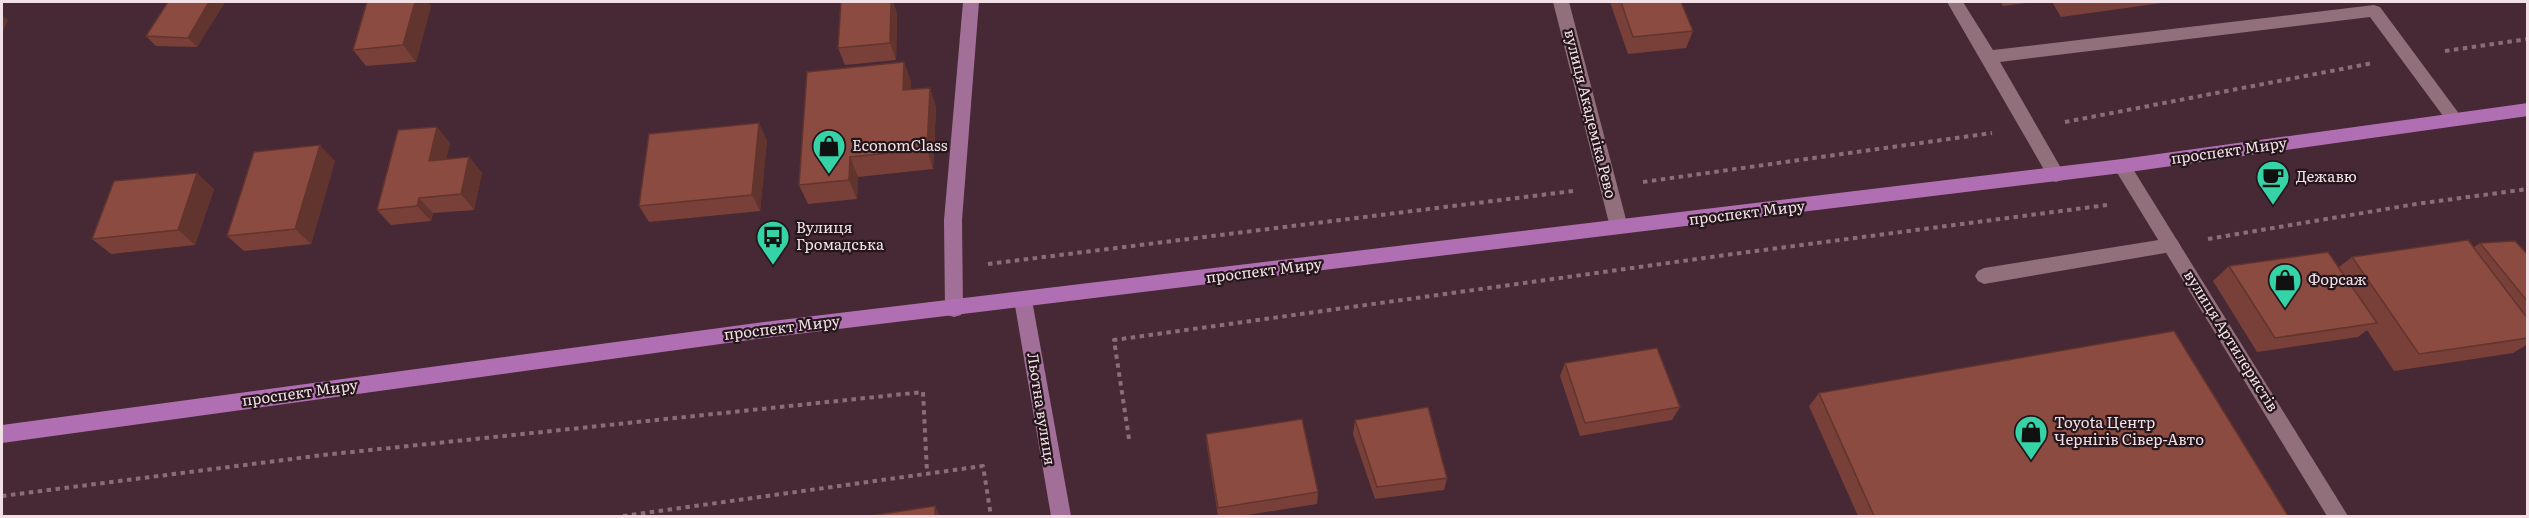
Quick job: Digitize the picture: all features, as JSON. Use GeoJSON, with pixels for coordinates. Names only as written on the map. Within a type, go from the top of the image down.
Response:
{"type":"FeatureCollection","features":[{"type":"Feature","properties":{"kind":"main road","name":"проспект Миру"},"geometry":{"type":"LineString","coordinates":[[2,434],[752,332],[2056,175],[2528,109]]}},
{"type":"Feature","properties":{"kind":"street"},"geometry":{"type":"LineString","coordinates":[[954,309],[952,220],[971,2]]}},
{"type":"Feature","properties":{"kind":"street","name":"вулиця Академіка Рево"},"geometry":{"type":"LineString","coordinates":[[1561,2],[1619,227]]}},
{"type":"Feature","properties":{"kind":"street"},"geometry":{"type":"LineString","coordinates":[[1955,2],[2056,175]]}},
{"type":"Feature","properties":{"kind":"street"},"geometry":{"type":"LineString","coordinates":[[1989,57],[2374,11],[2455,119]]}},
{"type":"Feature","properties":{"kind":"street","name":"вулиця Артилеристів"},"geometry":{"type":"LineString","coordinates":[[2122,166],[2338,516]]}},
{"type":"Feature","properties":{"kind":"street"},"geometry":{"type":"LineString","coordinates":[[1984,276],[2171,245]]}},
{"type":"Feature","properties":{"kind":"street","name":"Льотна вулиця"},"geometry":{"type":"LineString","coordinates":[[1023,300],[1061,516]]}},
{"type":"Feature","properties":{"kind":"path"},"geometry":{"type":"LineString","coordinates":[[2408,57],[2528,39]]}},
{"type":"Feature","properties":{"kind":"path"},"geometry":{"type":"LineString","coordinates":[[983,265],[1609,187]]}},
{"type":"Feature","properties":{"kind":"path"},"geometry":{"type":"LineString","coordinates":[[2171,245],[2416,204],[2528,189]]}},
{"type":"Feature","properties":{"kind":"path"},"geometry":{"type":"LineString","coordinates":[[1130,439],[1114,340],[1710,257],[2144,201]]}},
{"type":"Feature","properties":{"kind":"path"},"geometry":{"type":"LineString","coordinates":[[2,496],[323,455],[923,392],[927,472]]}},
{"type":"Feature","properties":{"kind":"path"},"geometry":{"type":"LineString","coordinates":[[623,516],[983,466],[991,516]]}},
{"type":"Feature","properties":{"kind":"building"},"geometry":{"type":"Polygon","coordinates":[[[168,2],[209,2],[188,38],[146,36],[168,2]]]}},
{"type":"Feature","properties":{"kind":"building"},"geometry":{"type":"Polygon","coordinates":[[[367,2],[415,2],[403,45],[353,50],[367,2]]]}},
{"type":"Feature","properties":{"kind":"building"},"geometry":{"type":"Polygon","coordinates":[[[841,2],[891,2],[890,43],[838,48],[841,2]]]}},
{"type":"Feature","properties":{"kind":"building"},"geometry":{"type":"Polygon","coordinates":[[[1621,2],[1681,2],[1693,31],[1633,37],[1621,2]]]}},
{"type":"Feature","properties":{"kind":"building"},"geometry":{"type":"Polygon","coordinates":[[[904,62],[903,90],[930,88],[927,149],[850,157],[849,180],[799,185],[807,72],[904,62]]]}},
{"type":"Feature","properties":{"kind":"building"},"geometry":{"type":"Polygon","coordinates":[[[759,123],[752,195],[639,206],[649,134],[759,123]]]}},
{"type":"Feature","properties":{"kind":"building"},"geometry":{"type":"Polygon","coordinates":[[[437,127],[429,161],[469,157],[461,194],[419,198],[417,206],[377,210],[398,130],[437,127]]]}},
{"type":"Feature","properties":{"kind":"building"},"geometry":{"type":"Polygon","coordinates":[[[320,145],[295,229],[227,236],[254,152],[320,145]]]}},
{"type":"Feature","properties":{"kind":"building"},"geometry":{"type":"Polygon","coordinates":[[[197,173],[178,230],[92,239],[114,181],[197,173]]]}},
{"type":"Feature","properties":{"kind":"building"},"geometry":{"type":"Polygon","coordinates":[[[2468,240],[2528,319],[2528,338],[2419,354],[2352,257],[2468,240]]]}},
{"type":"Feature","properties":{"kind":"building"},"geometry":{"type":"Polygon","coordinates":[[[2515,241],[2528,255],[2528,302],[2480,243],[2515,241]]]}},
{"type":"Feature","properties":{"kind":"building","name":"Форсаж"},"geometry":{"type":"Polygon","coordinates":[[[2328,252],[2377,323],[2275,338],[2229,266],[2328,252]]]}},
{"type":"Feature","properties":{"kind":"building","name":"Toyota Центр Чернігів Сівер-Авто"},"geometry":{"type":"Polygon","coordinates":[[[2174,331],[2288,516],[1874,516],[1819,393],[2174,331]]]}},
{"type":"Feature","properties":{"kind":"building"},"geometry":{"type":"Polygon","coordinates":[[[1657,348],[1680,407],[1585,423],[1565,363],[1657,348]]]}},
{"type":"Feature","properties":{"kind":"building"},"geometry":{"type":"Polygon","coordinates":[[[1428,407],[1447,478],[1377,487],[1355,420],[1428,407]]]}},
{"type":"Feature","properties":{"kind":"building"},"geometry":{"type":"Polygon","coordinates":[[[1302,419],[1318,492],[1218,508],[1206,434],[1302,419]]]}},
{"type":"Feature","properties":{"kind":"building"},"geometry":{"type":"Polygon","coordinates":[[[935,506],[935,516],[870,516],[935,506]]]}},
{"type":"Feature","properties":{"kind":"place","name":"EconomClass"},"geometry":{"type":"Point","coordinates":[829,175]}},
{"type":"Feature","properties":{"kind":"place","name":"Дежавю"},"geometry":{"type":"Point","coordinates":[2273,206]}},
{"type":"Feature","properties":{"kind":"place","name":"Вулиця Громадська"},"geometry":{"type":"Point","coordinates":[773,266]}},
{"type":"Feature","properties":{"kind":"place","name":"Форсаж"},"geometry":{"type":"Point","coordinates":[2285,309]}},
{"type":"Feature","properties":{"kind":"place","name":"Toyota Центр Чернігів Сівер-Авто"},"geometry":{"type":"Point","coordinates":[2031,461]}}]}
